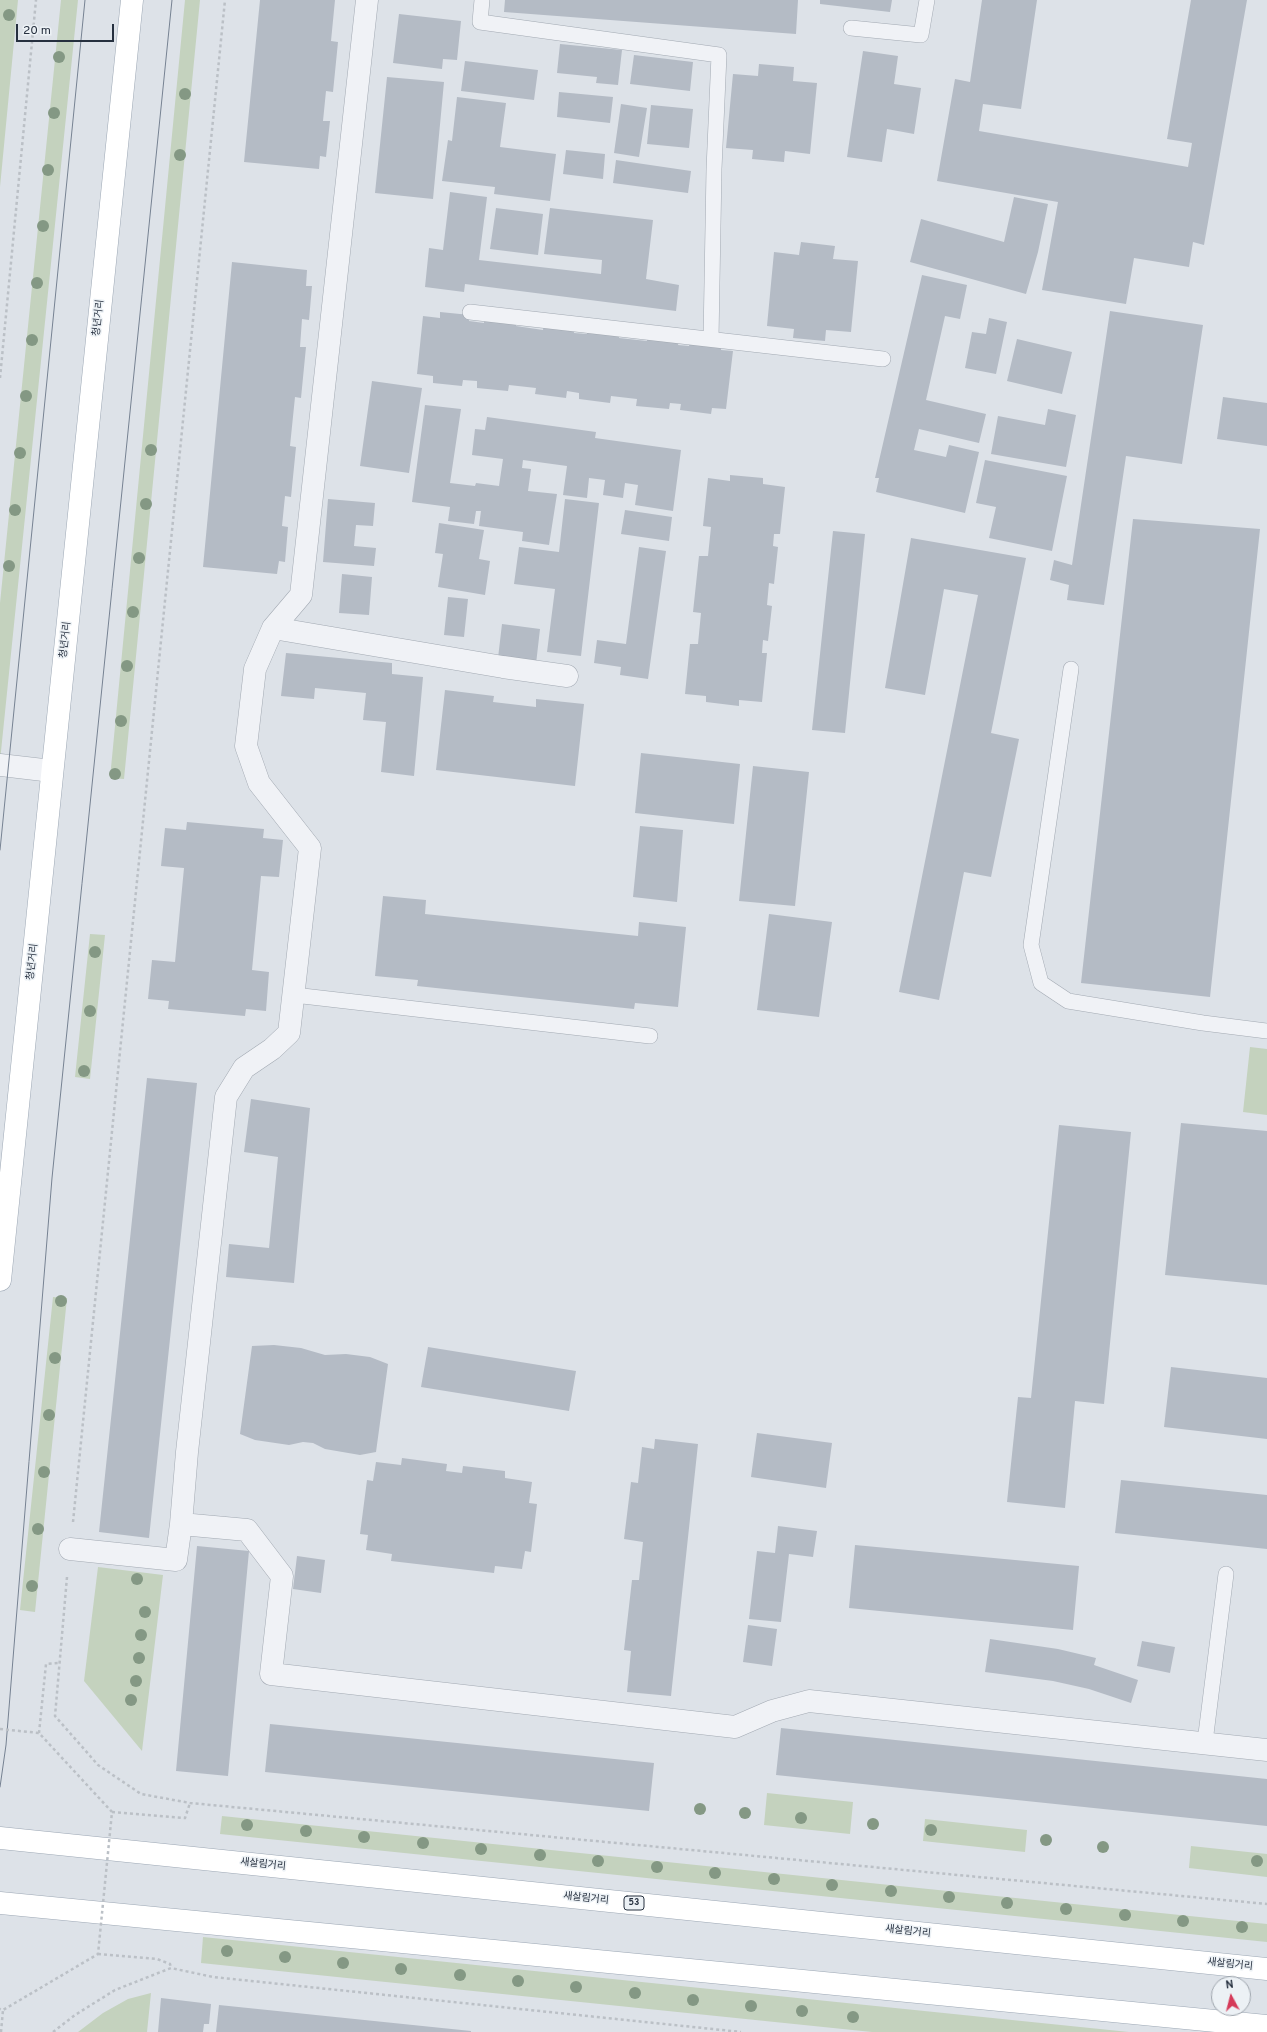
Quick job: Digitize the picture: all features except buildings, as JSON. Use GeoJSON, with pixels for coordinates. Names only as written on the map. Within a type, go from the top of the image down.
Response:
{"type":"FeatureCollection","features":[{"type":"Feature","properties":{"kind":"main road","name":"청년거리"},"geometry":{"type":"LineString","coordinates":[[0,1280],[132,0]]}},
{"type":"Feature","properties":{"kind":"main road","name":"새살림거리"},"geometry":{"type":"LineString","coordinates":[[0,1838],[1267,1969]]}},
{"type":"Feature","properties":{"kind":"main road"},"geometry":{"type":"LineString","coordinates":[[0,1903],[1267,2026]]}},
{"type":"Feature","properties":{"kind":"street"},"geometry":{"type":"LineString","coordinates":[[70,1549],[176,1560],[226,1097],[244,1068],[272,1049],[289,1033],[310,848],[259,783],[246,746],[254,669],[273,628],[301,595],[367,0]]}},
{"type":"Feature","properties":{"kind":"street"},"geometry":{"type":"LineString","coordinates":[[273,628],[503,667],[567,676]]}},
{"type":"Feature","properties":{"kind":"street"},"geometry":{"type":"LineString","coordinates":[[0,765],[52,771]]}},
{"type":"Feature","properties":{"kind":"street"},"geometry":{"type":"LineString","coordinates":[[181,1524],[247,1530],[282,1576],[271,1674],[735,1727],[772,1711],[809,1700],[1205,1742],[1267,1750]]}},
{"type":"Feature","properties":{"kind":"lane"},"geometry":{"type":"LineString","coordinates":[[482,0],[480,22],[719,54],[714,169],[711,339]]}},
{"type":"Feature","properties":{"kind":"lane"},"geometry":{"type":"LineString","coordinates":[[851,28],[921,35],[927,0]]}},
{"type":"Feature","properties":{"kind":"lane"},"geometry":{"type":"LineString","coordinates":[[470,312],[883,359]]}},
{"type":"Feature","properties":{"kind":"lane"},"geometry":{"type":"LineString","coordinates":[[1071,669],[1031,945],[1040,984],[1068,1001],[1203,1023],[1267,1031]]}},
{"type":"Feature","properties":{"kind":"lane"},"geometry":{"type":"LineString","coordinates":[[294,995],[650,1036]]}},
{"type":"Feature","properties":{"kind":"lane"},"geometry":{"type":"LineString","coordinates":[[1205,1742],[1226,1574]]}},
{"type":"Feature","properties":{"kind":"path"},"geometry":{"type":"LineString","coordinates":[[0,378],[36,0]]}},
{"type":"Feature","properties":{"kind":"path"},"geometry":{"type":"LineString","coordinates":[[225,0],[58,1663],[55,1716],[98,1765],[141,1794],[190,1803],[1267,1904]]}},
{"type":"Feature","properties":{"kind":"path"},"geometry":{"type":"LineString","coordinates":[[39,1733],[46,1664],[58,1663]]}},
{"type":"Feature","properties":{"kind":"path"},"geometry":{"type":"LineString","coordinates":[[0,1729],[39,1733],[112,1812],[185,1818],[190,1803]]}},
{"type":"Feature","properties":{"kind":"path"},"geometry":{"type":"LineString","coordinates":[[98,1954],[112,1812]]}},
{"type":"Feature","properties":{"kind":"path"},"geometry":{"type":"LineString","coordinates":[[1,2032],[2,2009],[98,1954],[157,1959],[170,1964],[171,1968]]}},
{"type":"Feature","properties":{"kind":"path"},"geometry":{"type":"LineString","coordinates":[[54,2032],[75,2015],[115,1990],[171,1968],[214,1977],[742,2032]]}},
{"type":"Feature","properties":{"kind":"green space"},"geometry":{"type":"Polygon","coordinates":[[[0,0],[18,0],[0,187],[0,0]]]}},
{"type":"Feature","properties":{"kind":"green space"},"geometry":{"type":"Polygon","coordinates":[[[61,0],[78,0],[0,761],[0,603],[61,0]]]}},
{"type":"Feature","properties":{"kind":"green space"},"geometry":{"type":"Polygon","coordinates":[[[185,0],[200,0],[124,779],[110,778],[185,0]]]}},
{"type":"Feature","properties":{"kind":"green space"},"geometry":{"type":"Polygon","coordinates":[[[90,934],[105,935],[90,1079],[75,1077],[90,934]]]}},
{"type":"Feature","properties":{"kind":"green space"},"geometry":{"type":"Polygon","coordinates":[[[1250,1047],[1267,1049],[1267,1115],[1243,1112],[1250,1047]]]}},
{"type":"Feature","properties":{"kind":"green space"},"geometry":{"type":"Polygon","coordinates":[[[53,1297],[67,1298],[35,1612],[20,1610],[53,1297]]]}},
{"type":"Feature","properties":{"kind":"green space"},"geometry":{"type":"Polygon","coordinates":[[[98,1567],[163,1575],[142,1751],[84,1681],[98,1567]]]}},
{"type":"Feature","properties":{"kind":"green space"},"geometry":{"type":"Polygon","coordinates":[[[767,1793],[853,1802],[850,1834],[764,1825],[767,1793]]]}},
{"type":"Feature","properties":{"kind":"green space"},"geometry":{"type":"Polygon","coordinates":[[[222,1816],[1267,1924],[1267,1942],[220,1834],[222,1816]]]}},
{"type":"Feature","properties":{"kind":"green space"},"geometry":{"type":"Polygon","coordinates":[[[925,1819],[1027,1830],[1025,1852],[923,1841],[925,1819]]]}},
{"type":"Feature","properties":{"kind":"green space"},"geometry":{"type":"Polygon","coordinates":[[[1191,1846],[1267,1854],[1267,1877],[1189,1868],[1191,1846]]]}},
{"type":"Feature","properties":{"kind":"green space"},"geometry":{"type":"Polygon","coordinates":[[[203,1937],[1129,2032],[872,2032],[201,1963],[203,1937]]]}},
{"type":"Feature","properties":{"kind":"green space"},"geometry":{"type":"Polygon","coordinates":[[[151,1993],[147,2032],[78,2032],[103,2013],[128,1999],[151,1993]]]}},
{"type":"Feature","properties":{"kind":"tram line"},"geometry":{"type":"LineString","coordinates":[[0,850],[85,0]]}},
{"type":"Feature","properties":{"kind":"tram line"},"geometry":{"type":"LineString","coordinates":[[0,1787],[6,1745],[52,1178],[172,0]]}}]}
